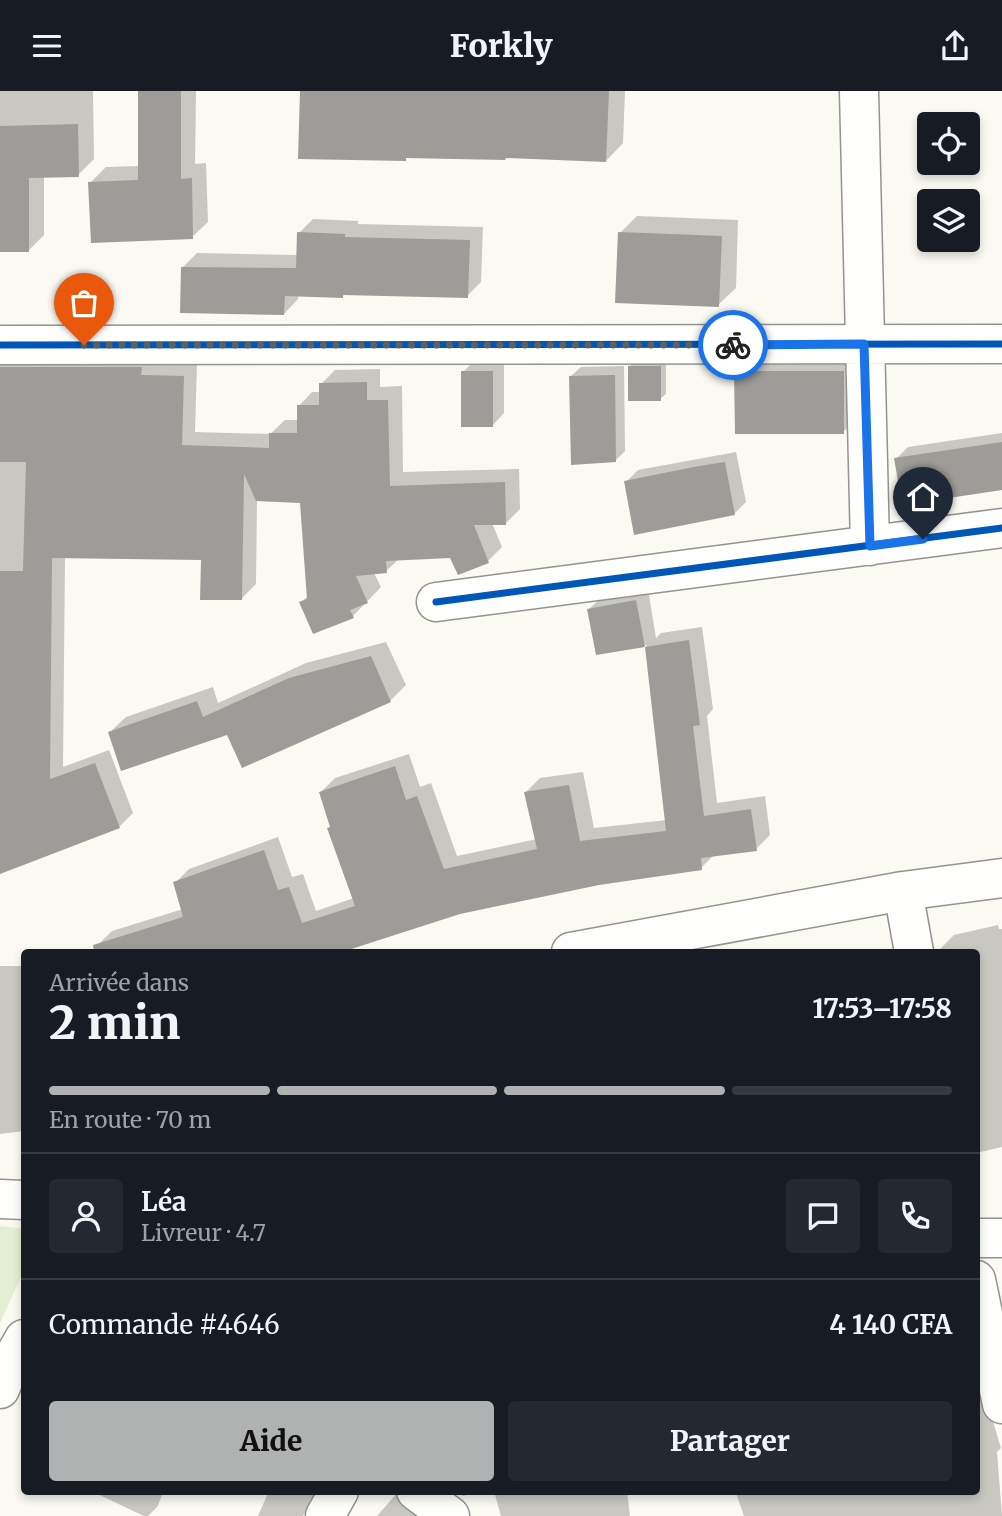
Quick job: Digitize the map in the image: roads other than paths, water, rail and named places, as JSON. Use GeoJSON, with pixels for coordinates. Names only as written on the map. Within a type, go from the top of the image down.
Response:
{"type":"FeatureCollection","features":[{"type":"Feature","properties":{"kind":"street"},"geometry":{"type":"LineString","coordinates":[[859,91],[870,546]]}},
{"type":"Feature","properties":{"kind":"street"},"geometry":{"type":"LineString","coordinates":[[0,345],[1002,344]]}},
{"type":"Feature","properties":{"kind":"street"},"geometry":{"type":"LineString","coordinates":[[436,602],[1002,528]]}},
{"type":"Feature","properties":{"kind":"street"},"geometry":{"type":"LineString","coordinates":[[587,949],[903,891],[1002,878]]}},
{"type":"Feature","properties":{"kind":"street"},"geometry":{"type":"LineString","coordinates":[[903,891],[913,949]]}},
{"type":"Feature","properties":{"kind":"street"},"geometry":{"type":"LineString","coordinates":[[0,1199],[21,1200]]}},
{"type":"Feature","properties":{"kind":"street"},"geometry":{"type":"LineString","coordinates":[[980,1238],[1002,1238]]}},
{"type":"Feature","properties":{"kind":"street"},"geometry":{"type":"LineString","coordinates":[[980,1299],[1002,1404]]}},
{"type":"Feature","properties":{"kind":"street"},"geometry":{"type":"LineString","coordinates":[[0,1389],[21,1345]]}},
{"type":"Feature","properties":{"kind":"street"},"geometry":{"type":"LineString","coordinates":[[325,1516],[337,1495]]}},
{"type":"Feature","properties":{"kind":"street"},"geometry":{"type":"LineString","coordinates":[[421,1495],[450,1516]]}}]}
